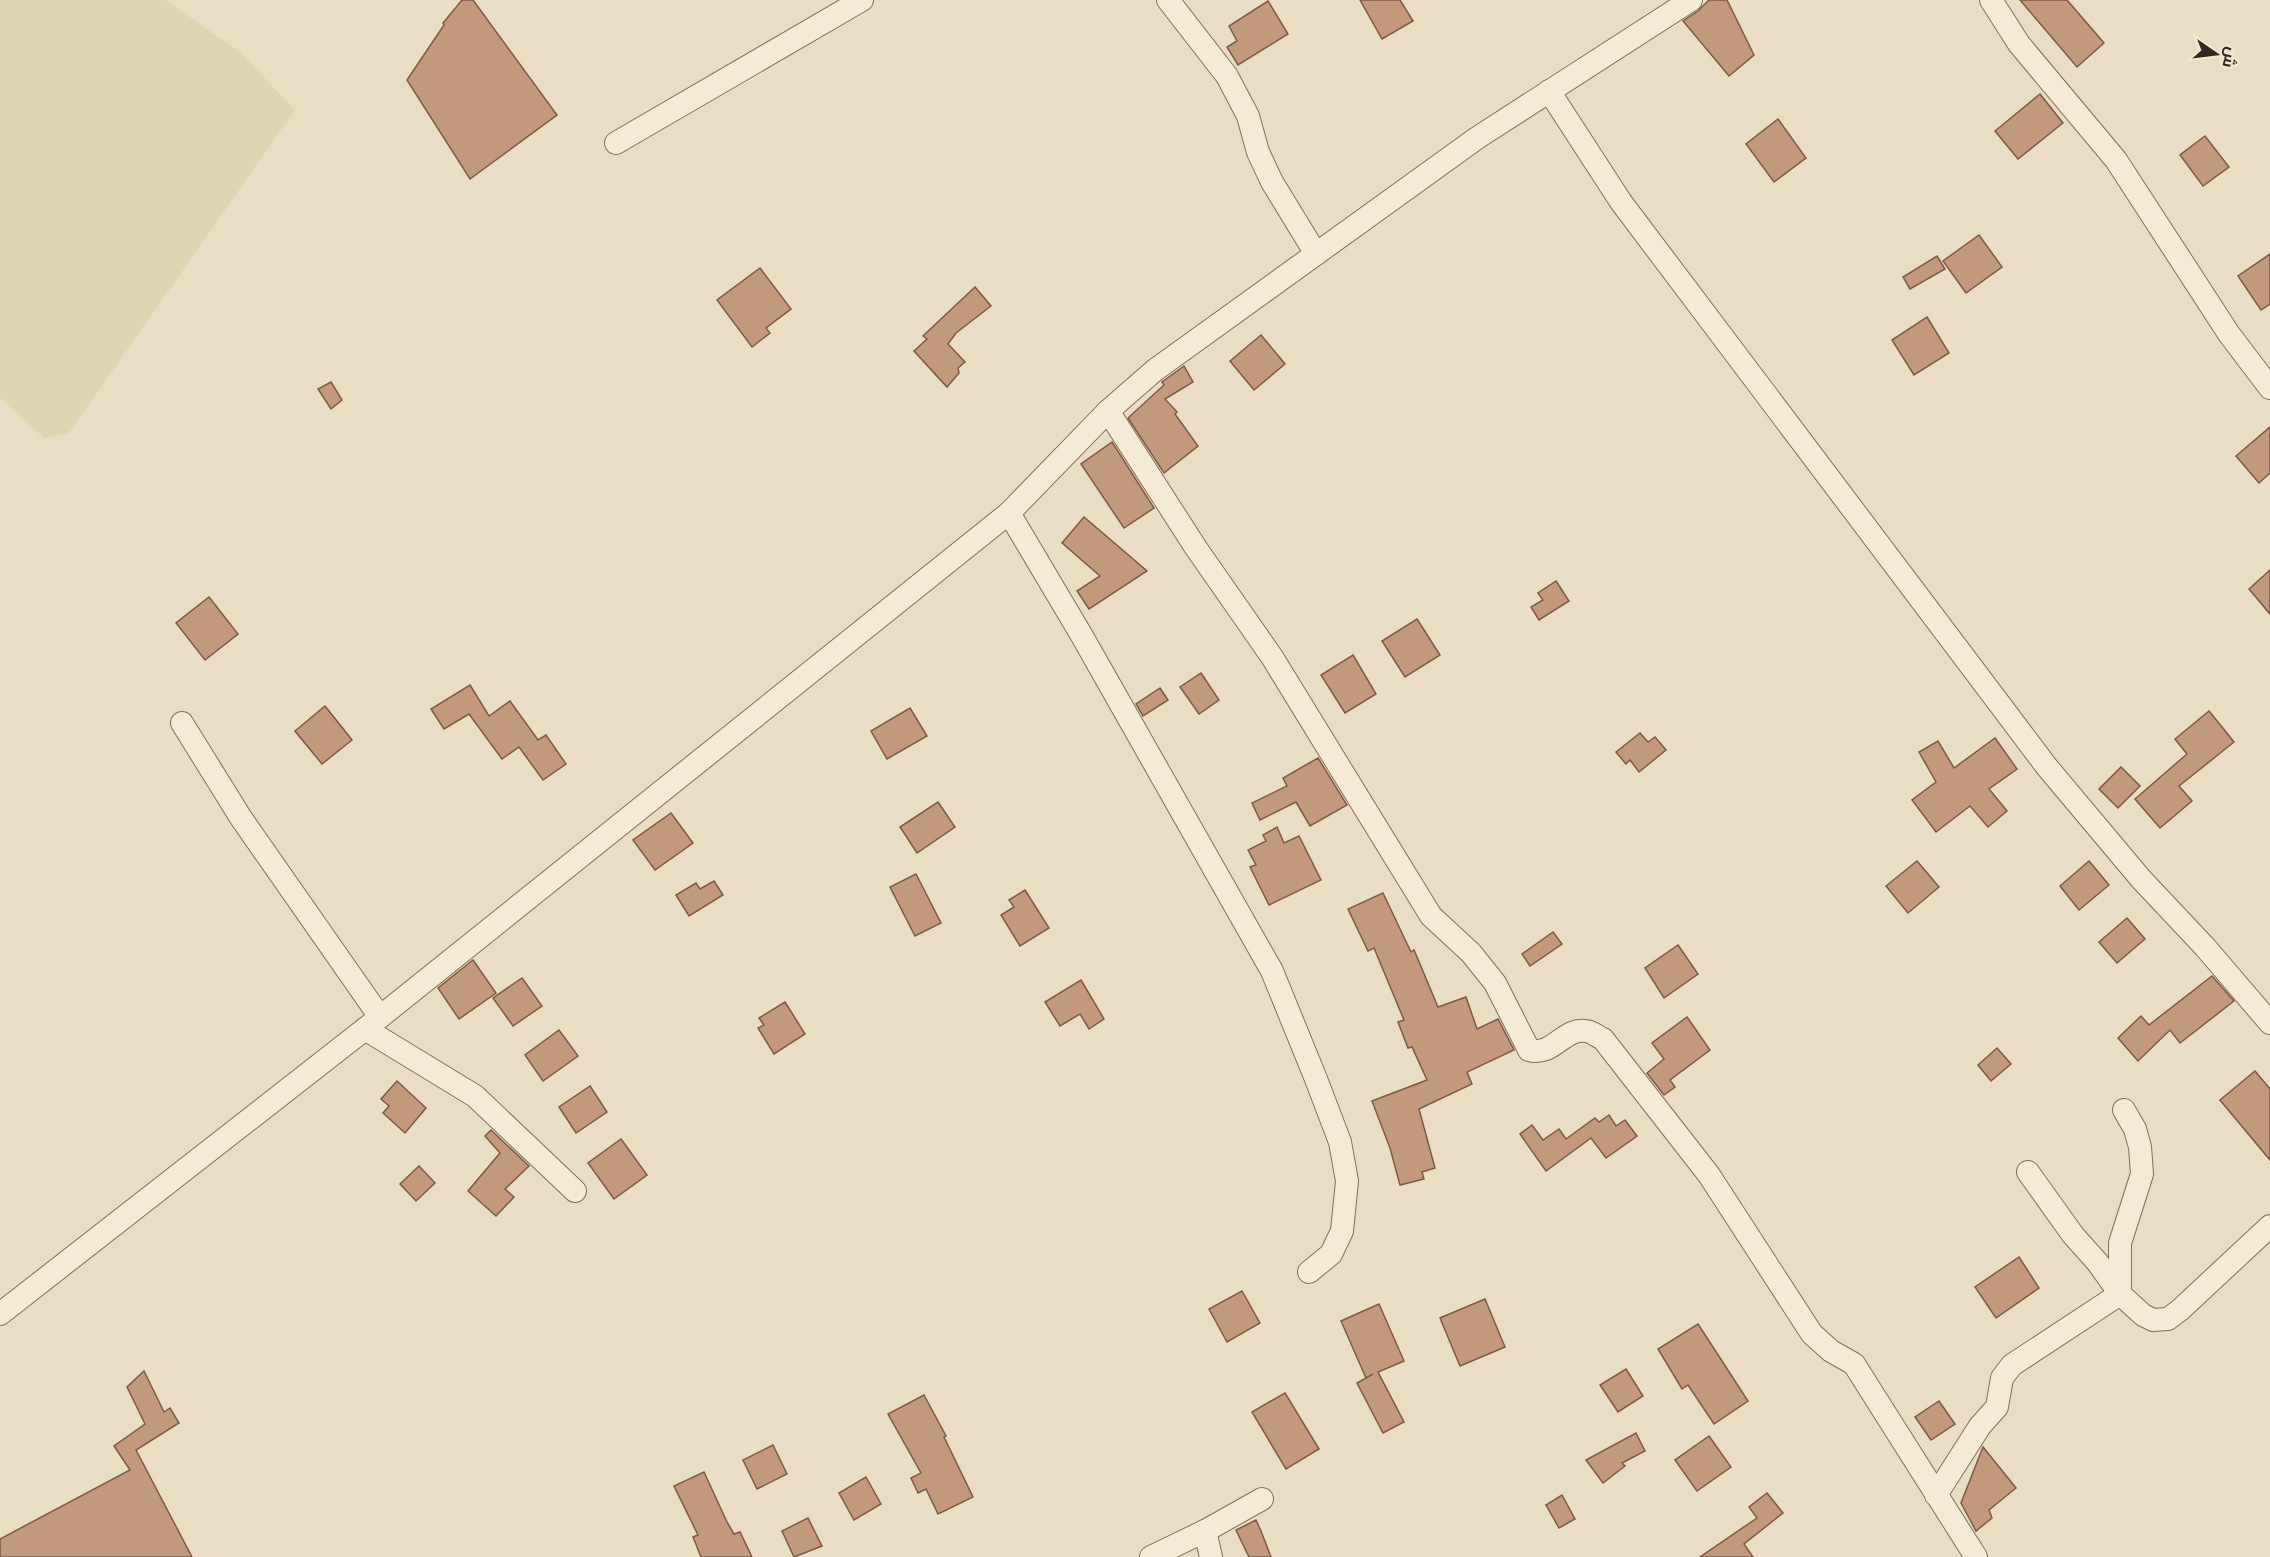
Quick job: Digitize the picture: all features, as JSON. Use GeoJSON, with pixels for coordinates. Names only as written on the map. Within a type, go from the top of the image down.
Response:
{"type":"FeatureCollection","features":[{"type":"Feature","properties":{"kind":"street"},"geometry":{"type":"LineString","coordinates":[[616,143],[862,0]]}},
{"type":"Feature","properties":{"kind":"street"},"geometry":{"type":"LineString","coordinates":[[1168,0],[1227,76],[1248,116],[1257,152],[1272,182],[1316,254]]}},
{"type":"Feature","properties":{"kind":"street"},"geometry":{"type":"LineString","coordinates":[[0,1314],[372,1023],[1009,513],[1108,411],[1155,370],[1477,138],[1691,0]]}},
{"type":"Feature","properties":{"kind":"street"},"geometry":{"type":"LineString","coordinates":[[1991,0],[2019,44],[2116,160],[2229,334],[2270,388]]}},
{"type":"Feature","properties":{"kind":"street"},"geometry":{"type":"LineString","coordinates":[[1549,91],[1621,202],[2047,767],[2141,879],[2205,947],[2270,1023]]}},
{"type":"Feature","properties":{"kind":"street"},"geometry":{"type":"LineString","coordinates":[[1108,411],[1196,548],[1272,657],[1431,916],[1471,954],[1495,983],[1529,1050],[1543,1052],[1573,1033],[1586,1030],[1603,1039],[1709,1175],[1812,1334],[1831,1351],[1854,1364],[1878,1398],[1976,1557]]}},
{"type":"Feature","properties":{"kind":"street"},"geometry":{"type":"LineString","coordinates":[[1009,513],[1082,636],[1272,971],[1316,1079],[1340,1142],[1347,1181],[1342,1231],[1331,1254],[1309,1272]]}},
{"type":"Feature","properties":{"kind":"street"},"geometry":{"type":"LineString","coordinates":[[182,723],[372,1023],[475,1096],[575,1191]]}},
{"type":"Feature","properties":{"kind":"street"},"geometry":{"type":"LineString","coordinates":[[2120,1294],[2120,1243],[2142,1174],[2140,1147],[2124,1110]]}},
{"type":"Feature","properties":{"kind":"street"},"geometry":{"type":"LineString","coordinates":[[2028,1172],[2073,1236],[2098,1263],[2120,1294],[2143,1315],[2153,1320],[2168,1319],[2270,1226]]}},
{"type":"Feature","properties":{"kind":"street"},"geometry":{"type":"LineString","coordinates":[[1936,1495],[1980,1426],[1997,1407],[2002,1378],[2012,1365],[2120,1294]]}},
{"type":"Feature","properties":{"kind":"street"},"geometry":{"type":"LineString","coordinates":[[1151,1557],[1205,1531],[1262,1499]]}},
{"type":"Feature","properties":{"kind":"street"},"geometry":{"type":"LineString","coordinates":[[1205,1531],[1211,1557]]}},
{"type":"Feature","properties":{"kind":"shaded area"},"geometry":{"type":"Polygon","coordinates":[[[0,0],[165,0],[239,51],[295,110],[69,433],[44,438],[0,398],[0,0]]]}},
{"type":"Feature","properties":{"kind":"building"},"geometry":{"type":"Polygon","coordinates":[[[462,0],[473,0],[557,115],[470,179],[407,80],[444,25],[443,23],[462,0]]]}},
{"type":"Feature","properties":{"kind":"building"},"geometry":{"type":"Polygon","coordinates":[[[1360,0],[1400,0],[1413,21],[1382,39],[1360,0]]]}},
{"type":"Feature","properties":{"kind":"building"},"geometry":{"type":"Polygon","coordinates":[[[1709,0],[1727,0],[1754,55],[1729,76],[1683,21],[1709,0]]]}},
{"type":"Feature","properties":{"kind":"building"},"geometry":{"type":"Polygon","coordinates":[[[2020,0],[2067,0],[2104,43],[2077,67],[2020,0]]]}},
{"type":"Feature","properties":{"kind":"building"},"geometry":{"type":"Polygon","coordinates":[[[1268,1],[1288,34],[1238,65],[1227,47],[1237,41],[1229,26],[1268,1]]]}},
{"type":"Feature","properties":{"kind":"building"},"geometry":{"type":"Polygon","coordinates":[[[2040,94],[2063,123],[2018,159],[1995,131],[2040,94]]]}},
{"type":"Feature","properties":{"kind":"building"},"geometry":{"type":"Polygon","coordinates":[[[1778,119],[1806,158],[1774,182],[1746,144],[1778,119]]]}},
{"type":"Feature","properties":{"kind":"building"},"geometry":{"type":"Polygon","coordinates":[[[2205,136],[2229,167],[2203,186],[2180,155],[2205,136]]]}},
{"type":"Feature","properties":{"kind":"building"},"geometry":{"type":"Polygon","coordinates":[[[1979,235],[2002,267],[1966,293],[1943,261],[1979,235]]]}},
{"type":"Feature","properties":{"kind":"building"},"geometry":{"type":"Polygon","coordinates":[[[2270,254],[2270,304],[2261,310],[2238,276],[2270,254]]]}},
{"type":"Feature","properties":{"kind":"building"},"geometry":{"type":"Polygon","coordinates":[[[1937,256],[1945,269],[1910,289],[1903,277],[1937,256]]]}},
{"type":"Feature","properties":{"kind":"building"},"geometry":{"type":"Polygon","coordinates":[[[760,268],[791,309],[766,328],[770,333],[752,347],[717,300],[760,268]]]}},
{"type":"Feature","properties":{"kind":"building"},"geometry":{"type":"Polygon","coordinates":[[[975,287],[991,306],[956,333],[948,344],[965,362],[958,368],[959,373],[947,387],[914,351],[927,339],[923,336],[975,287]]]}},
{"type":"Feature","properties":{"kind":"building"},"geometry":{"type":"Polygon","coordinates":[[[1927,317],[1949,353],[1914,375],[1892,340],[1927,317]]]}},
{"type":"Feature","properties":{"kind":"building"},"geometry":{"type":"Polygon","coordinates":[[[1261,335],[1285,364],[1254,390],[1230,361],[1261,335]]]}},
{"type":"Feature","properties":{"kind":"building"},"geometry":{"type":"Polygon","coordinates":[[[1184,366],[1193,382],[1165,399],[1177,412],[1175,414],[1198,446],[1164,473],[1128,418],[1164,385],[1162,382],[1184,366]]]}},
{"type":"Feature","properties":{"kind":"building"},"geometry":{"type":"Polygon","coordinates":[[[331,382],[342,400],[331,409],[318,389],[331,382]]]}},
{"type":"Feature","properties":{"kind":"building"},"geometry":{"type":"Polygon","coordinates":[[[2270,427],[2270,473],[2259,483],[2236,456],[2270,427]]]}},
{"type":"Feature","properties":{"kind":"building"},"geometry":{"type":"Polygon","coordinates":[[[1112,442],[1154,508],[1124,528],[1081,464],[1112,442]]]}},
{"type":"Feature","properties":{"kind":"building"},"geometry":{"type":"Polygon","coordinates":[[[1084,517],[1147,571],[1089,609],[1077,591],[1100,576],[1062,543],[1084,517]]]}},
{"type":"Feature","properties":{"kind":"building"},"geometry":{"type":"Polygon","coordinates":[[[2270,570],[2270,614],[2249,589],[2270,570]]]}},
{"type":"Feature","properties":{"kind":"building"},"geometry":{"type":"Polygon","coordinates":[[[1556,581],[1569,601],[1539,620],[1531,607],[1543,600],[1538,593],[1556,581]]]}},
{"type":"Feature","properties":{"kind":"building"},"geometry":{"type":"Polygon","coordinates":[[[209,597],[238,634],[205,660],[176,623],[209,597]]]}},
{"type":"Feature","properties":{"kind":"building"},"geometry":{"type":"Polygon","coordinates":[[[1417,619],[1440,655],[1405,677],[1382,641],[1417,619]]]}},
{"type":"Feature","properties":{"kind":"building"},"geometry":{"type":"Polygon","coordinates":[[[1353,655],[1376,694],[1345,713],[1321,675],[1353,655]]]}},
{"type":"Feature","properties":{"kind":"building"},"geometry":{"type":"Polygon","coordinates":[[[1201,673],[1219,700],[1199,714],[1180,687],[1201,673]]]}},
{"type":"Feature","properties":{"kind":"building"},"geometry":{"type":"Polygon","coordinates":[[[470,685],[489,716],[510,701],[538,740],[546,735],[566,764],[543,780],[519,747],[502,759],[469,714],[444,729],[431,709],[470,685]]]}},
{"type":"Feature","properties":{"kind":"building"},"geometry":{"type":"Polygon","coordinates":[[[1160,688],[1168,700],[1143,716],[1136,704],[1160,688]]]}},
{"type":"Feature","properties":{"kind":"building"},"geometry":{"type":"Polygon","coordinates":[[[325,706],[352,740],[322,764],[295,731],[325,706]]]}},
{"type":"Feature","properties":{"kind":"building"},"geometry":{"type":"Polygon","coordinates":[[[910,708],[927,736],[887,759],[871,731],[910,708]]]}},
{"type":"Feature","properties":{"kind":"building"},"geometry":{"type":"Polygon","coordinates":[[[2209,711],[2234,742],[2179,786],[2192,801],[2160,828],[2135,799],[2187,754],[2175,739],[2209,711]]]}},
{"type":"Feature","properties":{"kind":"building"},"geometry":{"type":"Polygon","coordinates":[[[1640,733],[1648,742],[1655,737],[1666,750],[1639,772],[1630,760],[1626,764],[1616,752],[1640,733]]]}},
{"type":"Feature","properties":{"kind":"building"},"geometry":{"type":"Polygon","coordinates":[[[1995,738],[2017,769],[1989,789],[2007,811],[1988,827],[1970,806],[1936,832],[1912,800],[1936,782],[1919,752],[1938,741],[1954,768],[1995,738]]]}},
{"type":"Feature","properties":{"kind":"building"},"geometry":{"type":"Polygon","coordinates":[[[1318,758],[1347,805],[1310,826],[1296,802],[1260,820],[1252,803],[1287,786],[1283,778],[1318,758]]]}},
{"type":"Feature","properties":{"kind":"building"},"geometry":{"type":"Polygon","coordinates":[[[2121,767],[2140,786],[2118,808],[2099,789],[2121,767]]]}},
{"type":"Feature","properties":{"kind":"building"},"geometry":{"type":"Polygon","coordinates":[[[938,802],[955,827],[917,853],[900,827],[938,802]]]}},
{"type":"Feature","properties":{"kind":"building"},"geometry":{"type":"Polygon","coordinates":[[[671,813],[693,843],[655,870],[633,840],[671,813]]]}},
{"type":"Feature","properties":{"kind":"building"},"geometry":{"type":"Polygon","coordinates":[[[1277,827],[1284,843],[1299,836],[1321,880],[1269,905],[1250,867],[1256,865],[1248,850],[1266,841],[1263,835],[1277,827]]]}},
{"type":"Feature","properties":{"kind":"building"},"geometry":{"type":"Polygon","coordinates":[[[1917,861],[1939,887],[1908,913],[1886,886],[1917,861]]]}},
{"type":"Feature","properties":{"kind":"building"},"geometry":{"type":"Polygon","coordinates":[[[2089,861],[2109,885],[2079,910],[2060,886],[2089,861]]]}},
{"type":"Feature","properties":{"kind":"building"},"geometry":{"type":"Polygon","coordinates":[[[916,874],[941,923],[915,936],[890,887],[916,874]]]}},
{"type":"Feature","properties":{"kind":"building"},"geometry":{"type":"Polygon","coordinates":[[[714,881],[723,895],[689,916],[676,895],[696,883],[700,889],[714,881]]]}},
{"type":"Feature","properties":{"kind":"building"},"geometry":{"type":"Polygon","coordinates":[[[1025,890],[1049,928],[1020,946],[1001,915],[1014,907],[1009,900],[1025,890]]]}},
{"type":"Feature","properties":{"kind":"building"},"geometry":{"type":"Polygon","coordinates":[[[1383,893],[1411,952],[1414,950],[1438,1007],[1466,997],[1477,1029],[1498,1019],[1514,1050],[1467,1072],[1472,1084],[1419,1109],[1435,1168],[1422,1172],[1424,1179],[1400,1185],[1390,1148],[1372,1101],[1427,1080],[1412,1047],[1408,1048],[1398,1022],[1404,1020],[1374,948],[1368,951],[1348,909],[1383,893]]]}},
{"type":"Feature","properties":{"kind":"building"},"geometry":{"type":"Polygon","coordinates":[[[2127,918],[2145,939],[2117,963],[2099,942],[2127,918]]]}},
{"type":"Feature","properties":{"kind":"building"},"geometry":{"type":"Polygon","coordinates":[[[1553,932],[1562,944],[1530,966],[1522,954],[1553,932]]]}},
{"type":"Feature","properties":{"kind":"building"},"geometry":{"type":"Polygon","coordinates":[[[1678,945],[1698,974],[1664,998],[1645,968],[1678,945]]]}},
{"type":"Feature","properties":{"kind":"building"},"geometry":{"type":"Polygon","coordinates":[[[473,960],[496,993],[459,1019],[438,988],[473,960]]]}},
{"type":"Feature","properties":{"kind":"building"},"geometry":{"type":"Polygon","coordinates":[[[2212,976],[2234,1001],[2180,1043],[2170,1030],[2138,1061],[2118,1038],[2141,1016],[2149,1025],[2212,976]]]}},
{"type":"Feature","properties":{"kind":"building"},"geometry":{"type":"Polygon","coordinates":[[[522,978],[542,1006],[513,1026],[493,998],[522,978]]]}},
{"type":"Feature","properties":{"kind":"building"},"geometry":{"type":"Polygon","coordinates":[[[1081,980],[1104,1019],[1089,1029],[1080,1014],[1060,1026],[1045,1002],[1081,980]]]}},
{"type":"Feature","properties":{"kind":"building"},"geometry":{"type":"Polygon","coordinates":[[[785,1002],[805,1034],[774,1054],[758,1028],[764,1025],[759,1018],[785,1002]]]}},
{"type":"Feature","properties":{"kind":"building"},"geometry":{"type":"Polygon","coordinates":[[[1687,1017],[1710,1050],[1670,1080],[1675,1087],[1664,1095],[1647,1073],[1664,1059],[1652,1043],[1687,1017]]]}},
{"type":"Feature","properties":{"kind":"building"},"geometry":{"type":"Polygon","coordinates":[[[559,1030],[578,1056],[543,1081],[525,1055],[559,1030]]]}},
{"type":"Feature","properties":{"kind":"building"},"geometry":{"type":"Polygon","coordinates":[[[1997,1048],[2011,1064],[1991,1081],[1978,1065],[1997,1048]]]}},
{"type":"Feature","properties":{"kind":"building"},"geometry":{"type":"Polygon","coordinates":[[[2255,1071],[2270,1089],[2270,1160],[2220,1100],[2255,1071]]]}},
{"type":"Feature","properties":{"kind":"building"},"geometry":{"type":"Polygon","coordinates":[[[397,1081],[426,1108],[405,1133],[383,1113],[389,1106],[381,1099],[397,1081]]]}},
{"type":"Feature","properties":{"kind":"building"},"geometry":{"type":"Polygon","coordinates":[[[590,1086],[607,1112],[576,1133],[559,1107],[590,1086]]]}},
{"type":"Feature","properties":{"kind":"building"},"geometry":{"type":"Polygon","coordinates":[[[1609,1115],[1616,1126],[1625,1120],[1637,1136],[1606,1158],[1591,1138],[1546,1171],[1520,1134],[1532,1125],[1543,1140],[1559,1129],[1566,1139],[1595,1118],[1599,1122],[1609,1115]]]}},
{"type":"Feature","properties":{"kind":"building"},"geometry":{"type":"Polygon","coordinates":[[[491,1130],[529,1166],[505,1189],[514,1197],[496,1216],[468,1191],[500,1153],[485,1136],[491,1130]]]}},
{"type":"Feature","properties":{"kind":"building"},"geometry":{"type":"Polygon","coordinates":[[[621,1139],[647,1175],[614,1199],[588,1163],[621,1139]]]}},
{"type":"Feature","properties":{"kind":"building"},"geometry":{"type":"Polygon","coordinates":[[[419,1166],[435,1183],[416,1201],[400,1184],[419,1166]]]}},
{"type":"Feature","properties":{"kind":"building"},"geometry":{"type":"Polygon","coordinates":[[[2019,1257],[2039,1288],[1996,1318],[1975,1287],[2019,1257]]]}},
{"type":"Feature","properties":{"kind":"building"},"geometry":{"type":"Polygon","coordinates":[[[1242,1291],[1260,1323],[1227,1342],[1209,1309],[1242,1291]]]}},
{"type":"Feature","properties":{"kind":"building"},"geometry":{"type":"Polygon","coordinates":[[[1485,1299],[1505,1347],[1460,1366],[1440,1318],[1485,1299]]]}},
{"type":"Feature","properties":{"kind":"building"},"geometry":{"type":"Polygon","coordinates":[[[1379,1304],[1404,1361],[1378,1372],[1404,1422],[1383,1433],[1357,1383],[1366,1378],[1341,1321],[1379,1304]]]}},
{"type":"Feature","properties":{"kind":"building"},"geometry":{"type":"Polygon","coordinates":[[[1698,1324],[1748,1401],[1714,1424],[1688,1385],[1682,1389],[1658,1349],[1698,1324]]]}},
{"type":"Feature","properties":{"kind":"building"},"geometry":{"type":"Polygon","coordinates":[[[1626,1369],[1643,1396],[1618,1412],[1600,1385],[1626,1369]]]}},
{"type":"Feature","properties":{"kind":"building"},"geometry":{"type":"Polygon","coordinates":[[[144,1371],[164,1412],[170,1408],[179,1423],[136,1450],[192,1557],[0,1557],[0,1539],[130,1470],[114,1446],[145,1424],[127,1387],[144,1371]]]}},
{"type":"Feature","properties":{"kind":"building"},"geometry":{"type":"Polygon","coordinates":[[[1285,1393],[1319,1449],[1286,1469],[1252,1412],[1285,1393]]]}},
{"type":"Feature","properties":{"kind":"building"},"geometry":{"type":"Polygon","coordinates":[[[924,1395],[946,1436],[944,1437],[973,1497],[938,1514],[926,1489],[918,1493],[911,1478],[921,1473],[888,1414],[924,1395]]]}},
{"type":"Feature","properties":{"kind":"building"},"geometry":{"type":"Polygon","coordinates":[[[1939,1401],[1955,1424],[1931,1440],[1915,1417],[1939,1401]]]}},
{"type":"Feature","properties":{"kind":"building"},"geometry":{"type":"Polygon","coordinates":[[[1636,1433],[1645,1451],[1622,1463],[1625,1466],[1603,1483],[1586,1460],[1636,1433]]]}},
{"type":"Feature","properties":{"kind":"building"},"geometry":{"type":"Polygon","coordinates":[[[1709,1436],[1731,1467],[1697,1491],[1675,1460],[1709,1436]]]}},
{"type":"Feature","properties":{"kind":"building"},"geometry":{"type":"Polygon","coordinates":[[[773,1445],[787,1474],[757,1489],[743,1460],[773,1445]]]}},
{"type":"Feature","properties":{"kind":"building"},"geometry":{"type":"Polygon","coordinates":[[[1983,1447],[2016,1488],[1989,1510],[1992,1518],[1976,1531],[1961,1503],[1983,1447]]]}},
{"type":"Feature","properties":{"kind":"building"},"geometry":{"type":"Polygon","coordinates":[[[704,1472],[727,1522],[734,1534],[740,1532],[752,1557],[701,1557],[693,1537],[698,1535],[674,1486],[704,1472]]]}},
{"type":"Feature","properties":{"kind":"building"},"geometry":{"type":"Polygon","coordinates":[[[866,1477],[881,1504],[854,1520],[839,1493],[866,1477]]]}},
{"type":"Feature","properties":{"kind":"building"},"geometry":{"type":"Polygon","coordinates":[[[1767,1493],[1783,1513],[1744,1544],[1753,1557],[1700,1557],[1757,1518],[1749,1507],[1767,1493]]]}},
{"type":"Feature","properties":{"kind":"building"},"geometry":{"type":"Polygon","coordinates":[[[1562,1495],[1575,1519],[1559,1528],[1546,1505],[1562,1495]]]}},
{"type":"Feature","properties":{"kind":"building"},"geometry":{"type":"Polygon","coordinates":[[[808,1518],[822,1546],[794,1557],[782,1531],[808,1518]]]}},
{"type":"Feature","properties":{"kind":"building"},"geometry":{"type":"Polygon","coordinates":[[[1256,1520],[1271,1557],[1249,1557],[1236,1530],[1256,1520]]]}}]}
